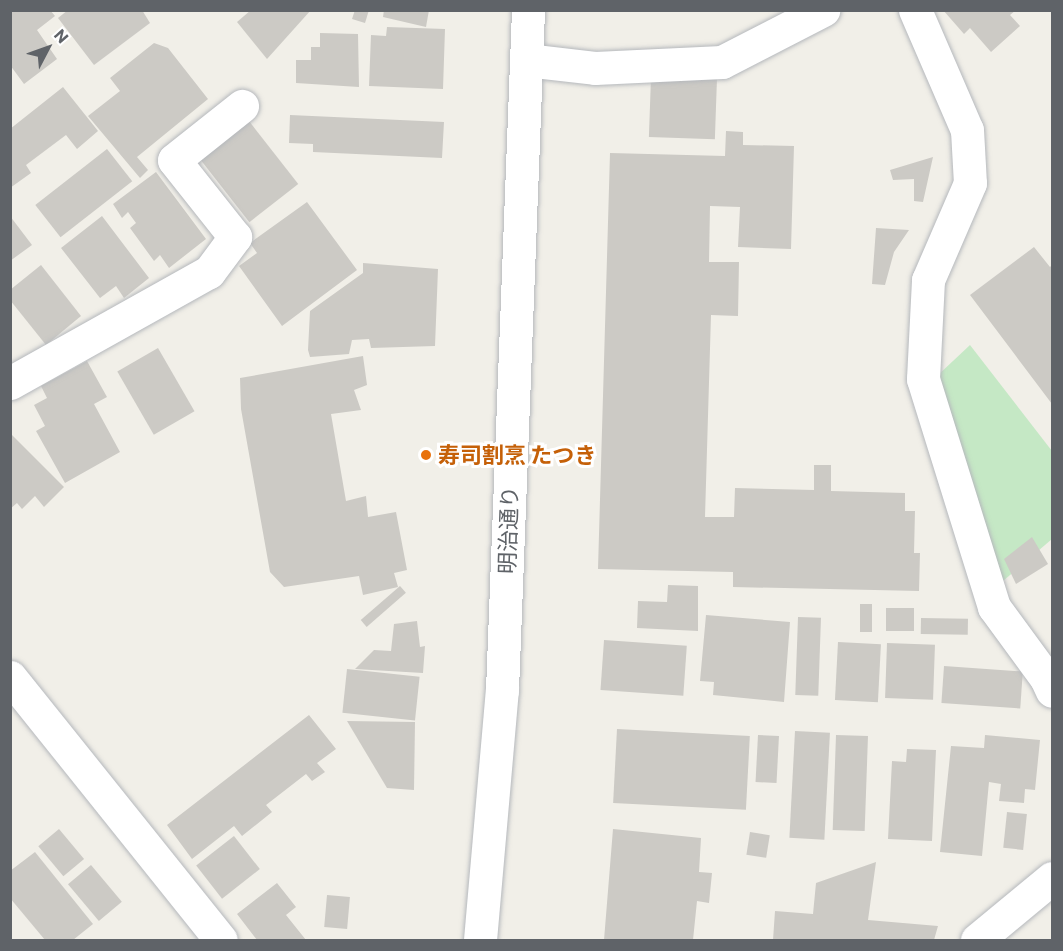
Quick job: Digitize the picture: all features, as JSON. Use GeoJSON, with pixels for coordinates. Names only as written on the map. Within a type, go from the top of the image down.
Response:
{"type":"FeatureCollection","features":[{"type":"Feature","properties":{"kind":"street","name":"明治通り"},"geometry":{"type":"LineString","coordinates":[[480,940],[502,690],[528,10]]}},
{"type":"Feature","properties":{"kind":"street"},"geometry":{"type":"LineString","coordinates":[[526,60],[595,68],[722,62],[823,10]]}},
{"type":"Feature","properties":{"kind":"street"},"geometry":{"type":"LineString","coordinates":[[915,10],[967,130],[970,183],[928,280],[922,379],[994,608],[1046,678],[1053,691]]}},
{"type":"Feature","properties":{"kind":"street"},"geometry":{"type":"LineString","coordinates":[[10,383],[209,272],[235,237],[174,160],[242,106]]}},
{"type":"Feature","properties":{"kind":"street"},"geometry":{"type":"LineString","coordinates":[[10,677],[221,940]]}},
{"type":"Feature","properties":{"kind":"street"},"geometry":{"type":"LineString","coordinates":[[977,940],[1053,878]]}},
{"type":"Feature","properties":{"kind":"green space"},"geometry":{"type":"Polygon","coordinates":[[[970,345],[1052,451],[1052,539],[1003,581],[987,546],[937,376],[970,345]]]}},
{"type":"Feature","properties":{"kind":"building"},"geometry":{"type":"Polygon","coordinates":[[[10,10],[50,10],[55,16],[37,30],[57,59],[24,84],[10,65],[10,10]]]}},
{"type":"Feature","properties":{"kind":"building"},"geometry":{"type":"Polygon","coordinates":[[[68,10],[142,10],[150,23],[94,65],[58,18],[68,10]]]}},
{"type":"Feature","properties":{"kind":"building"},"geometry":{"type":"Polygon","coordinates":[[[251,10],[311,10],[267,59],[237,22],[251,10]]]}},
{"type":"Feature","properties":{"kind":"building"},"geometry":{"type":"Polygon","coordinates":[[[355,10],[369,10],[365,23],[352,19],[355,10]]]}},
{"type":"Feature","properties":{"kind":"building"},"geometry":{"type":"Polygon","coordinates":[[[384,10],[429,10],[426,27],[383,17],[384,10]]]}},
{"type":"Feature","properties":{"kind":"building"},"geometry":{"type":"Polygon","coordinates":[[[943,10],[1016,10],[1010,15],[1020,26],[991,52],[970,28],[964,34],[943,10]]]}},
{"type":"Feature","properties":{"kind":"building"},"geometry":{"type":"Polygon","coordinates":[[[387,27],[445,29],[443,89],[369,86],[371,35],[386,36],[387,27]]]}},
{"type":"Feature","properties":{"kind":"building"},"geometry":{"type":"Polygon","coordinates":[[[320,33],[358,34],[359,87],[296,83],[296,60],[311,60],[311,47],[320,47],[320,33]]]}},
{"type":"Feature","properties":{"kind":"building"},"geometry":{"type":"Polygon","coordinates":[[[154,43],[168,48],[208,99],[137,157],[148,170],[140,178],[88,116],[120,91],[110,78],[154,43]]]}},
{"type":"Feature","properties":{"kind":"building"},"geometry":{"type":"Polygon","coordinates":[[[651,77],[717,79],[715,139],[649,137],[651,77]]]}},
{"type":"Feature","properties":{"kind":"building"},"geometry":{"type":"Polygon","coordinates":[[[63,87],[98,131],[77,149],[66,135],[26,165],[31,173],[10,188],[10,129],[63,87]]]}},
{"type":"Feature","properties":{"kind":"building"},"geometry":{"type":"Polygon","coordinates":[[[290,115],[444,122],[442,158],[313,152],[313,144],[289,143],[290,115]]]}},
{"type":"Feature","properties":{"kind":"building"},"geometry":{"type":"Polygon","coordinates":[[[249,121],[298,184],[249,222],[200,159],[249,121]]]}},
{"type":"Feature","properties":{"kind":"building"},"geometry":{"type":"Polygon","coordinates":[[[726,131],[743,132],[743,145],[794,146],[791,249],[738,247],[740,207],[710,206],[709,262],[739,262],[738,316],[711,315],[705,517],[734,517],[735,488],[814,490],[814,465],[831,465],[831,491],[905,493],[905,511],[915,511],[914,553],[920,553],[919,591],[733,587],[733,572],[598,569],[610,153],[725,156],[726,131]]]}},
{"type":"Feature","properties":{"kind":"building"},"geometry":{"type":"Polygon","coordinates":[[[107,149],[132,181],[61,237],[35,205],[107,149]]]}},
{"type":"Feature","properties":{"kind":"building"},"geometry":{"type":"Polygon","coordinates":[[[933,157],[923,202],[914,201],[914,179],[893,180],[890,170],[933,157]]]}},
{"type":"Feature","properties":{"kind":"building"},"geometry":{"type":"Polygon","coordinates":[[[156,172],[206,239],[169,268],[160,255],[154,261],[130,228],[136,223],[128,212],[122,218],[113,204],[156,172]]]}},
{"type":"Feature","properties":{"kind":"building"},"geometry":{"type":"Polygon","coordinates":[[[307,202],[357,270],[282,326],[239,266],[257,253],[250,243],[307,202]]]}},
{"type":"Feature","properties":{"kind":"building"},"geometry":{"type":"Polygon","coordinates":[[[10,216],[32,245],[10,261],[10,216]]]}},
{"type":"Feature","properties":{"kind":"building"},"geometry":{"type":"Polygon","coordinates":[[[102,216],[149,278],[124,298],[116,286],[100,298],[61,248],[102,216]]]}},
{"type":"Feature","properties":{"kind":"building"},"geometry":{"type":"Polygon","coordinates":[[[876,228],[909,230],[894,252],[885,285],[872,284],[876,228]]]}},
{"type":"Feature","properties":{"kind":"building"},"geometry":{"type":"Polygon","coordinates":[[[1034,247],[1050,267],[1052,265],[1052,404],[970,295],[1034,247]]]}},
{"type":"Feature","properties":{"kind":"building"},"geometry":{"type":"Polygon","coordinates":[[[363,263],[438,269],[435,346],[371,348],[369,339],[352,340],[349,354],[310,357],[308,350],[310,311],[363,273],[363,263]]]}},
{"type":"Feature","properties":{"kind":"building"},"geometry":{"type":"Polygon","coordinates":[[[41,265],[81,316],[46,345],[10,300],[10,290],[41,265]]]}},
{"type":"Feature","properties":{"kind":"building"},"geometry":{"type":"Polygon","coordinates":[[[158,348],[195,411],[154,435],[117,372],[158,348]]]}},
{"type":"Feature","properties":{"kind":"building"},"geometry":{"type":"Polygon","coordinates":[[[363,356],[367,385],[354,390],[361,410],[331,414],[346,501],[366,496],[368,517],[396,512],[407,570],[394,573],[398,587],[363,595],[359,576],[284,587],[270,572],[241,409],[240,378],[363,356]]]}},
{"type":"Feature","properties":{"kind":"building"},"geometry":{"type":"Polygon","coordinates":[[[87,361],[107,397],[94,404],[120,452],[65,483],[36,431],[45,426],[34,405],[47,398],[41,386],[87,361]]]}},
{"type":"Feature","properties":{"kind":"building"},"geometry":{"type":"Polygon","coordinates":[[[10,433],[64,487],[44,507],[35,496],[22,509],[17,503],[10,509],[10,433]]]}},
{"type":"Feature","properties":{"kind":"building"},"geometry":{"type":"Polygon","coordinates":[[[1032,537],[1048,564],[1016,584],[1004,559],[1032,537]]]}},
{"type":"Feature","properties":{"kind":"building"},"geometry":{"type":"Polygon","coordinates":[[[668,585],[698,586],[698,631],[637,628],[638,601],[667,602],[668,585]]]}},
{"type":"Feature","properties":{"kind":"building"},"geometry":{"type":"Polygon","coordinates":[[[400,586],[406,593],[367,627],[361,620],[400,586]]]}},
{"type":"Feature","properties":{"kind":"building"},"geometry":{"type":"Polygon","coordinates":[[[860,604],[872,604],[872,632],[860,632],[860,604]]]}},
{"type":"Feature","properties":{"kind":"building"},"geometry":{"type":"Polygon","coordinates":[[[886,608],[914,608],[914,631],[886,631],[886,608]]]}},
{"type":"Feature","properties":{"kind":"building"},"geometry":{"type":"Polygon","coordinates":[[[706,615],[790,622],[784,702],[713,695],[714,682],[700,681],[706,615]]]}},
{"type":"Feature","properties":{"kind":"building"},"geometry":{"type":"Polygon","coordinates":[[[798,617],[821,618],[818,696],[795,695],[798,617]]]}},
{"type":"Feature","properties":{"kind":"building"},"geometry":{"type":"Polygon","coordinates":[[[921,618],[968,619],[968,635],[921,634],[921,618]]]}},
{"type":"Feature","properties":{"kind":"building"},"geometry":{"type":"Polygon","coordinates":[[[417,621],[420,647],[425,646],[423,673],[355,669],[374,650],[391,651],[394,624],[417,621]]]}},
{"type":"Feature","properties":{"kind":"building"},"geometry":{"type":"Polygon","coordinates":[[[604,640],[687,646],[683,696],[601,690],[604,640]]]}},
{"type":"Feature","properties":{"kind":"building"},"geometry":{"type":"Polygon","coordinates":[[[838,642],[881,644],[878,702],[835,700],[838,642]]]}},
{"type":"Feature","properties":{"kind":"building"},"geometry":{"type":"Polygon","coordinates":[[[887,643],[935,645],[933,700],[885,698],[887,643]]]}},
{"type":"Feature","properties":{"kind":"building"},"geometry":{"type":"Polygon","coordinates":[[[944,666],[1023,672],[1020,708],[941,703],[944,666]]]}},
{"type":"Feature","properties":{"kind":"building"},"geometry":{"type":"Polygon","coordinates":[[[347,669],[420,677],[415,720],[342,713],[347,669]]]}},
{"type":"Feature","properties":{"kind":"building"},"geometry":{"type":"Polygon","coordinates":[[[309,715],[336,749],[317,763],[325,772],[312,781],[306,774],[266,805],[272,812],[242,836],[234,826],[192,859],[167,825],[309,715]]]}},
{"type":"Feature","properties":{"kind":"building"},"geometry":{"type":"Polygon","coordinates":[[[347,721],[415,722],[414,790],[387,788],[347,721]]]}},
{"type":"Feature","properties":{"kind":"building"},"geometry":{"type":"Polygon","coordinates":[[[617,729],[750,736],[746,810],[613,803],[617,729]]]}},
{"type":"Feature","properties":{"kind":"building"},"geometry":{"type":"Polygon","coordinates":[[[795,731],[830,733],[824,840],[789,838],[795,731]]]}},
{"type":"Feature","properties":{"kind":"building"},"geometry":{"type":"Polygon","coordinates":[[[758,735],[779,736],[777,783],[756,782],[758,735]]]}},
{"type":"Feature","properties":{"kind":"building"},"geometry":{"type":"Polygon","coordinates":[[[836,735],[868,736],[865,831],[833,830],[836,735]]]}},
{"type":"Feature","properties":{"kind":"building"},"geometry":{"type":"Polygon","coordinates":[[[985,735],[1040,740],[1035,790],[1025,789],[1024,803],[999,801],[1001,784],[989,782],[982,856],[940,852],[951,746],[984,748],[985,735]]]}},
{"type":"Feature","properties":{"kind":"building"},"geometry":{"type":"Polygon","coordinates":[[[907,749],[936,750],[932,841],[888,839],[892,761],[906,762],[907,749]]]}},
{"type":"Feature","properties":{"kind":"building"},"geometry":{"type":"Polygon","coordinates":[[[1007,812],[1027,814],[1023,850],[1003,848],[1007,812]]]}},
{"type":"Feature","properties":{"kind":"building"},"geometry":{"type":"Polygon","coordinates":[[[59,829],[84,859],[63,876],[38,846],[59,829]]]}},
{"type":"Feature","properties":{"kind":"building"},"geometry":{"type":"Polygon","coordinates":[[[613,829],[701,838],[699,872],[712,873],[709,903],[697,901],[693,940],[604,940],[613,829]]]}},
{"type":"Feature","properties":{"kind":"building"},"geometry":{"type":"Polygon","coordinates":[[[750,832],[770,835],[766,858],[746,855],[750,832]]]}},
{"type":"Feature","properties":{"kind":"building"},"geometry":{"type":"Polygon","coordinates":[[[234,836],[260,869],[222,899],[196,866],[234,836]]]}},
{"type":"Feature","properties":{"kind":"building"},"geometry":{"type":"Polygon","coordinates":[[[35,852],[93,924],[73,940],[45,940],[10,898],[10,871],[35,852]]]}},
{"type":"Feature","properties":{"kind":"building"},"geometry":{"type":"Polygon","coordinates":[[[876,862],[868,920],[938,926],[934,940],[773,940],[775,911],[813,914],[816,883],[876,862]]]}},
{"type":"Feature","properties":{"kind":"building"},"geometry":{"type":"Polygon","coordinates":[[[91,865],[122,902],[99,921],[68,884],[91,865]]]}},
{"type":"Feature","properties":{"kind":"building"},"geometry":{"type":"Polygon","coordinates":[[[277,883],[296,907],[286,915],[306,940],[257,940],[237,914],[277,883]]]}},
{"type":"Feature","properties":{"kind":"building"},"geometry":{"type":"Polygon","coordinates":[[[327,895],[350,897],[347,929],[324,927],[327,895]]]}},
{"type":"Feature","properties":{"kind":"place","name":"寿司割烹 たつき"},"geometry":{"type":"Point","coordinates":[426,455]}}]}
